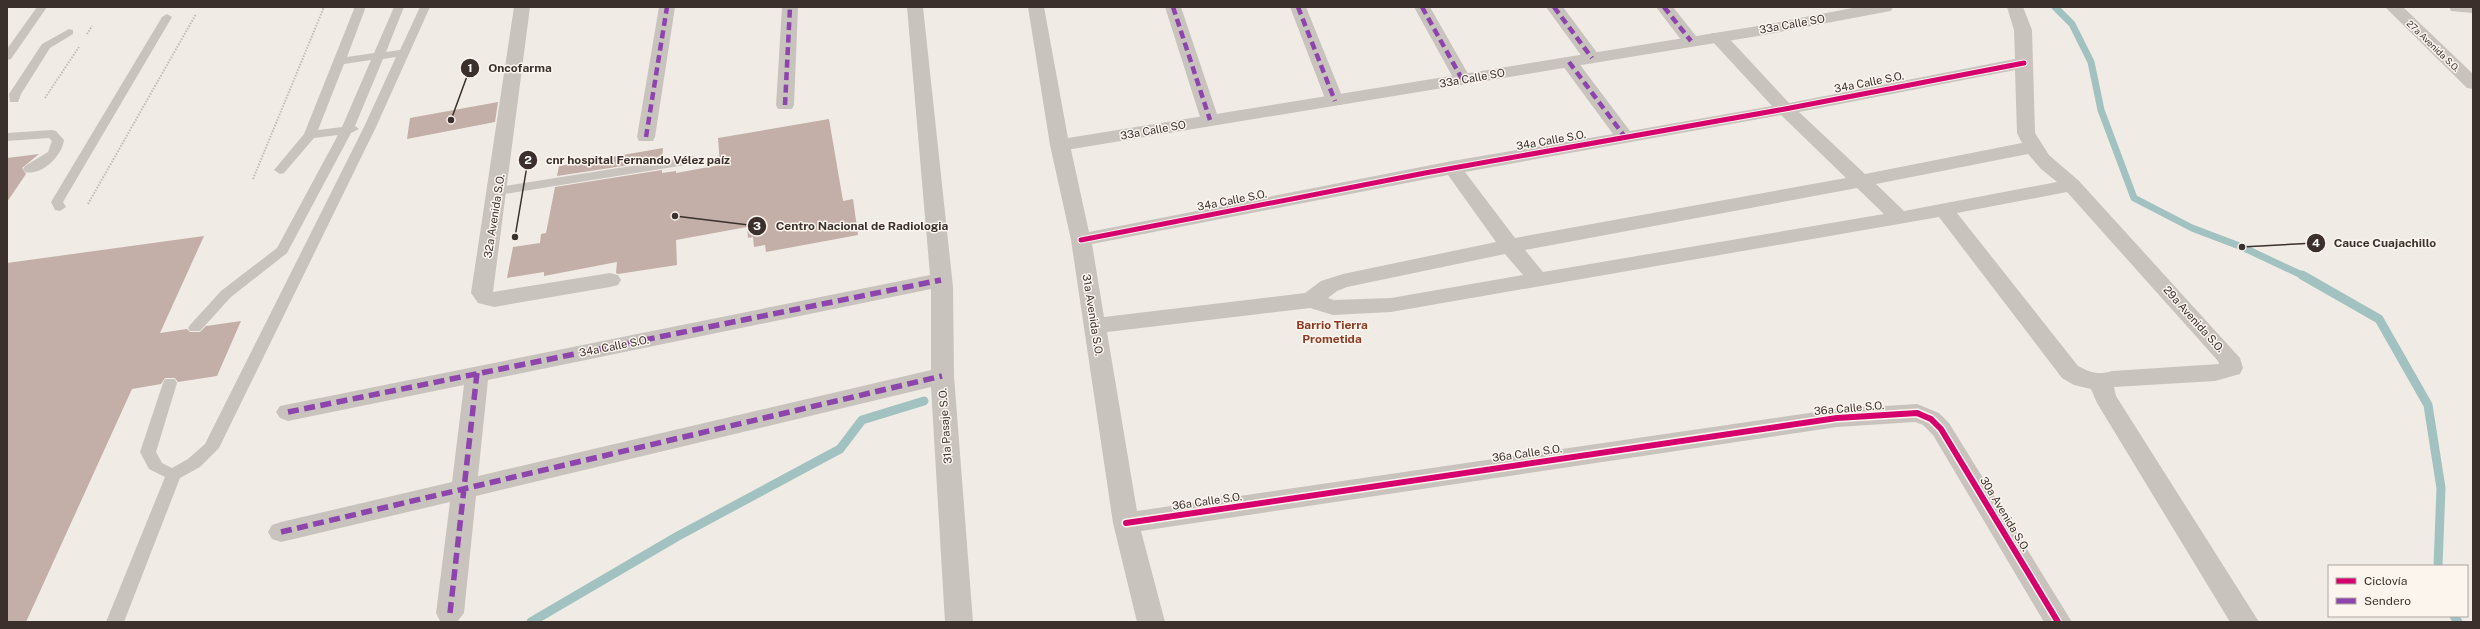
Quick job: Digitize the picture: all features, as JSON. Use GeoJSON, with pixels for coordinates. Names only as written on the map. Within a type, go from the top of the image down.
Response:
{"type":"FeatureCollection","features":[{"type":"Feature","properties":{"kind":"street","name":"32a Avenida S.O."},"geometry":{"type":"LineString","coordinates":[[522,7],[498,191],[482,293],[486,298],[494,300],[610,280]]}},
{"type":"Feature","properties":{"kind":"street"},"geometry":{"type":"LineString","coordinates":[[646,137],[667,7]]}},
{"type":"Feature","properties":{"kind":"street"},"geometry":{"type":"LineString","coordinates":[[785,105],[790,7]]}},
{"type":"Feature","properties":{"kind":"street","name":"31a Pasaje S.O."},"geometry":{"type":"LineString","coordinates":[[915,7],[941,280],[942,376],[959,622]]}},
{"type":"Feature","properties":{"kind":"street","name":"31a Avenida S.O."},"geometry":{"type":"LineString","coordinates":[[1036,7],[1060,145],[1081,240],[1126,523],[1151,622]]}},
{"type":"Feature","properties":{"kind":"street"},"geometry":{"type":"LineString","coordinates":[[1173,7],[1210,120]]}},
{"type":"Feature","properties":{"kind":"street"},"geometry":{"type":"LineString","coordinates":[[1298,7],[1335,101]]}},
{"type":"Feature","properties":{"kind":"street"},"geometry":{"type":"LineString","coordinates":[[1422,7],[1462,79]]}},
{"type":"Feature","properties":{"kind":"street"},"geometry":{"type":"LineString","coordinates":[[1554,7],[1592,58]]}},
{"type":"Feature","properties":{"kind":"street"},"geometry":{"type":"LineString","coordinates":[[1664,7],[1691,41]]}},
{"type":"Feature","properties":{"kind":"street","name":"33a Calle SO"},"geometry":{"type":"LineString","coordinates":[[1060,145],[1569,62],[1885,7]]}},
{"type":"Feature","properties":{"kind":"street","name":"29a Avenida S.O."},"geometry":{"type":"LineString","coordinates":[[2014,7],[2023,30],[2026,133],[2032,147],[2046,166],[2072,186],[2221,347],[2229,358],[2232,368],[2215,373],[2112,379],[2101,383]]}},
{"type":"Feature","properties":{"kind":"street","name":"27a Avenida S.O."},"geometry":{"type":"LineString","coordinates":[[2393,7],[2473,84]]}},
{"type":"Feature","properties":{"kind":"street"},"geometry":{"type":"LineString","coordinates":[[2457,7],[2473,8]]}},
{"type":"Feature","properties":{"kind":"street"},"geometry":{"type":"LineString","coordinates":[[1718,37],[1785,109],[1859,181],[1900,218]]}},
{"type":"Feature","properties":{"kind":"street"},"geometry":{"type":"LineString","coordinates":[[1569,62],[1625,137]]}},
{"type":"Feature","properties":{"kind":"street","name":"34a Calle S.O."},"geometry":{"type":"LineString","coordinates":[[1081,240],[1452,168],[1785,109],[2024,63]]}},
{"type":"Feature","properties":{"kind":"street"},"geometry":{"type":"LineString","coordinates":[[1310,300],[1329,286],[1343,281],[1509,245],[1859,181],[2032,147]]}},
{"type":"Feature","properties":{"kind":"street"},"geometry":{"type":"LineString","coordinates":[[1452,168],[1509,245],[1539,281]]}},
{"type":"Feature","properties":{"kind":"street"},"geometry":{"type":"LineString","coordinates":[[1094,326],[1310,300],[1333,308],[1378,306],[1539,281],[1945,211],[2072,186]]}},
{"type":"Feature","properties":{"kind":"street"},"geometry":{"type":"LineString","coordinates":[[1945,211],[2070,372],[2082,379],[2101,383],[2105,397],[2245,622]]}},
{"type":"Feature","properties":{"kind":"street","name":"34a Calle S.O."},"geometry":{"type":"LineString","coordinates":[[288,412],[941,280]]}},
{"type":"Feature","properties":{"kind":"street"},"geometry":{"type":"LineString","coordinates":[[450,613],[477,373]]}},
{"type":"Feature","properties":{"kind":"street"},"geometry":{"type":"LineString","coordinates":[[282,532],[464,491],[942,376]]}},
{"type":"Feature","properties":{"kind":"street","name":"36a Calle S.O."},"geometry":{"type":"LineString","coordinates":[[1126,523],[1837,418],[1917,413],[1931,419]]}},
{"type":"Feature","properties":{"kind":"street","name":"30a Avenida S.O."},"geometry":{"type":"LineString","coordinates":[[1931,419],[1942,429],[2058,622]]}},
{"type":"Feature","properties":{"kind":"lane"},"geometry":{"type":"LineString","coordinates":[[7,57],[42,7]]}},
{"type":"Feature","properties":{"kind":"lane"},"geometry":{"type":"LineString","coordinates":[[280,170],[310,135],[360,9],[358,7]]}},
{"type":"Feature","properties":{"kind":"lane"},"geometry":{"type":"LineString","coordinates":[[195,328],[213,306],[230,290],[270,263],[282,250],[347,130],[376,57],[399,7]]}},
{"type":"Feature","properties":{"kind":"lane"},"geometry":{"type":"LineString","coordinates":[[115,622],[174,474],[194,463],[211,448],[370,127],[425,7]]}},
{"type":"Feature","properties":{"kind":"lane"},"geometry":{"type":"LineString","coordinates":[[60,207],[57,202],[166,17]]}},
{"type":"Feature","properties":{"kind":"lane"},"geometry":{"type":"LineString","coordinates":[[14,100],[15,94],[46,46],[69,32]]}},
{"type":"Feature","properties":{"kind":"lane"},"geometry":{"type":"LineString","coordinates":[[339,61],[404,53]]}},
{"type":"Feature","properties":{"kind":"lane"},"geometry":{"type":"LineString","coordinates":[[310,135],[370,127]]}},
{"type":"Feature","properties":{"kind":"lane"},"geometry":{"type":"LineString","coordinates":[[7,137],[52,134],[58,140],[58,147],[51,156],[29,169]]}},
{"type":"Feature","properties":{"kind":"lane"},"geometry":{"type":"LineString","coordinates":[[498,191],[694,160]]}},
{"type":"Feature","properties":{"kind":"lane"},"geometry":{"type":"LineString","coordinates":[[170,383],[148,452],[152,463],[158,470],[174,474]]}},
{"type":"Feature","properties":{"kind":"path"},"geometry":{"type":"LineString","coordinates":[[253,179],[324,7]]}},
{"type":"Feature","properties":{"kind":"path"},"geometry":{"type":"LineString","coordinates":[[88,204],[196,14]]}},
{"type":"Feature","properties":{"kind":"path"},"geometry":{"type":"LineString","coordinates":[[84,40],[92,26]]}},
{"type":"Feature","properties":{"kind":"path"},"geometry":{"type":"LineString","coordinates":[[45,98],[79,46]]}},
{"type":"Feature","properties":{"kind":"building"},"geometry":{"type":"Polygon","coordinates":[[[498,102],[495,122],[407,139],[410,118],[498,102]]]}},
{"type":"Feature","properties":{"kind":"building"},"geometry":{"type":"Polygon","coordinates":[[[829,119],[843,201],[853,199],[858,235],[766,252],[765,245],[754,247],[753,237],[748,238],[747,227],[676,240],[677,265],[618,274],[616,273],[617,262],[544,276],[544,272],[507,278],[513,247],[540,243],[541,234],[546,233],[555,187],[662,170],[662,173],[676,171],[676,173],[720,165],[718,138],[829,119]]]}},
{"type":"Feature","properties":{"kind":"building"},"geometry":{"type":"Polygon","coordinates":[[[663,148],[662,160],[557,176],[559,166],[663,148]]]}},
{"type":"Feature","properties":{"kind":"building"},"geometry":{"type":"Polygon","coordinates":[[[39,154],[22,168],[26,174],[7,202],[7,158],[39,154]]]}},
{"type":"Feature","properties":{"kind":"building"},"geometry":{"type":"Polygon","coordinates":[[[204,236],[160,333],[187,329],[190,332],[200,332],[206,326],[241,321],[217,376],[178,382],[175,378],[165,378],[161,384],[132,389],[26,622],[7,622],[7,263],[204,236]]]}},
{"type":"Feature","properties":{"kind":"waterway"},"geometry":{"type":"LineString","coordinates":[[2055,7],[2072,24],[2091,62],[2101,110],[2134,198],[2192,228],[2242,247],[2303,275]]}},
{"type":"Feature","properties":{"kind":"waterway"},"geometry":{"type":"LineString","coordinates":[[2303,275],[2379,319],[2428,405],[2441,488],[2438,565]]}},
{"type":"Feature","properties":{"kind":"waterway"},"geometry":{"type":"LineString","coordinates":[[531,622],[678,536],[840,449],[862,420],[924,401]]}},
{"type":"Feature","properties":{"kind":"waterway"},"geometry":{"type":"LineString","coordinates":[[2455,617],[2458,622]]}},
{"type":"Feature","properties":{"kind":"marked path"},"geometry":{"type":"LineString","coordinates":[[646,137],[667,7]]}},
{"type":"Feature","properties":{"kind":"marked path"},"geometry":{"type":"LineString","coordinates":[[785,105],[790,7]]}},
{"type":"Feature","properties":{"kind":"marked path"},"geometry":{"type":"LineString","coordinates":[[1173,7],[1210,120]]}},
{"type":"Feature","properties":{"kind":"marked path"},"geometry":{"type":"LineString","coordinates":[[1298,7],[1335,101]]}},
{"type":"Feature","properties":{"kind":"marked path"},"geometry":{"type":"LineString","coordinates":[[1422,7],[1462,79]]}},
{"type":"Feature","properties":{"kind":"marked path"},"geometry":{"type":"LineString","coordinates":[[1554,7],[1592,58]]}},
{"type":"Feature","properties":{"kind":"marked path"},"geometry":{"type":"LineString","coordinates":[[1664,7],[1691,41]]}},
{"type":"Feature","properties":{"kind":"marked path"},"geometry":{"type":"LineString","coordinates":[[1569,62],[1625,137]]}},
{"type":"Feature","properties":{"kind":"marked path"},"geometry":{"type":"LineString","coordinates":[[288,412],[941,280]]}},
{"type":"Feature","properties":{"kind":"marked path"},"geometry":{"type":"LineString","coordinates":[[450,613],[477,373]]}},
{"type":"Feature","properties":{"kind":"marked path"},"geometry":{"type":"LineString","coordinates":[[281,532],[942,376]]}},
{"type":"Feature","properties":{"kind":"cycle path"},"geometry":{"type":"LineString","coordinates":[[1081,240],[1425,173],[1785,109],[2024,63]]}},
{"type":"Feature","properties":{"kind":"cycle path"},"geometry":{"type":"LineString","coordinates":[[1126,523],[1837,418],[1917,413],[1931,419],[1941,429],[2058,622]]}},
{"type":"Feature","properties":{"kind":"place","name":"Oncofarma"},"geometry":{"type":"Point","coordinates":[451,120]}},
{"type":"Feature","properties":{"kind":"place","name":"Centro Nacional de Radiologia"},"geometry":{"type":"Point","coordinates":[675,216]}},
{"type":"Feature","properties":{"kind":"place","name":"cnr hospital Fernando Vélez paíz"},"geometry":{"type":"Point","coordinates":[515,237]}},
{"type":"Feature","properties":{"kind":"place","name":"Cauce Cuajachillo"},"geometry":{"type":"Point","coordinates":[2242,247]}},
{"type":"Feature","properties":{"kind":"district","name":"Barrio Tierra Prometida"},"geometry":{"type":"Point","coordinates":[1332,332]}}]}
